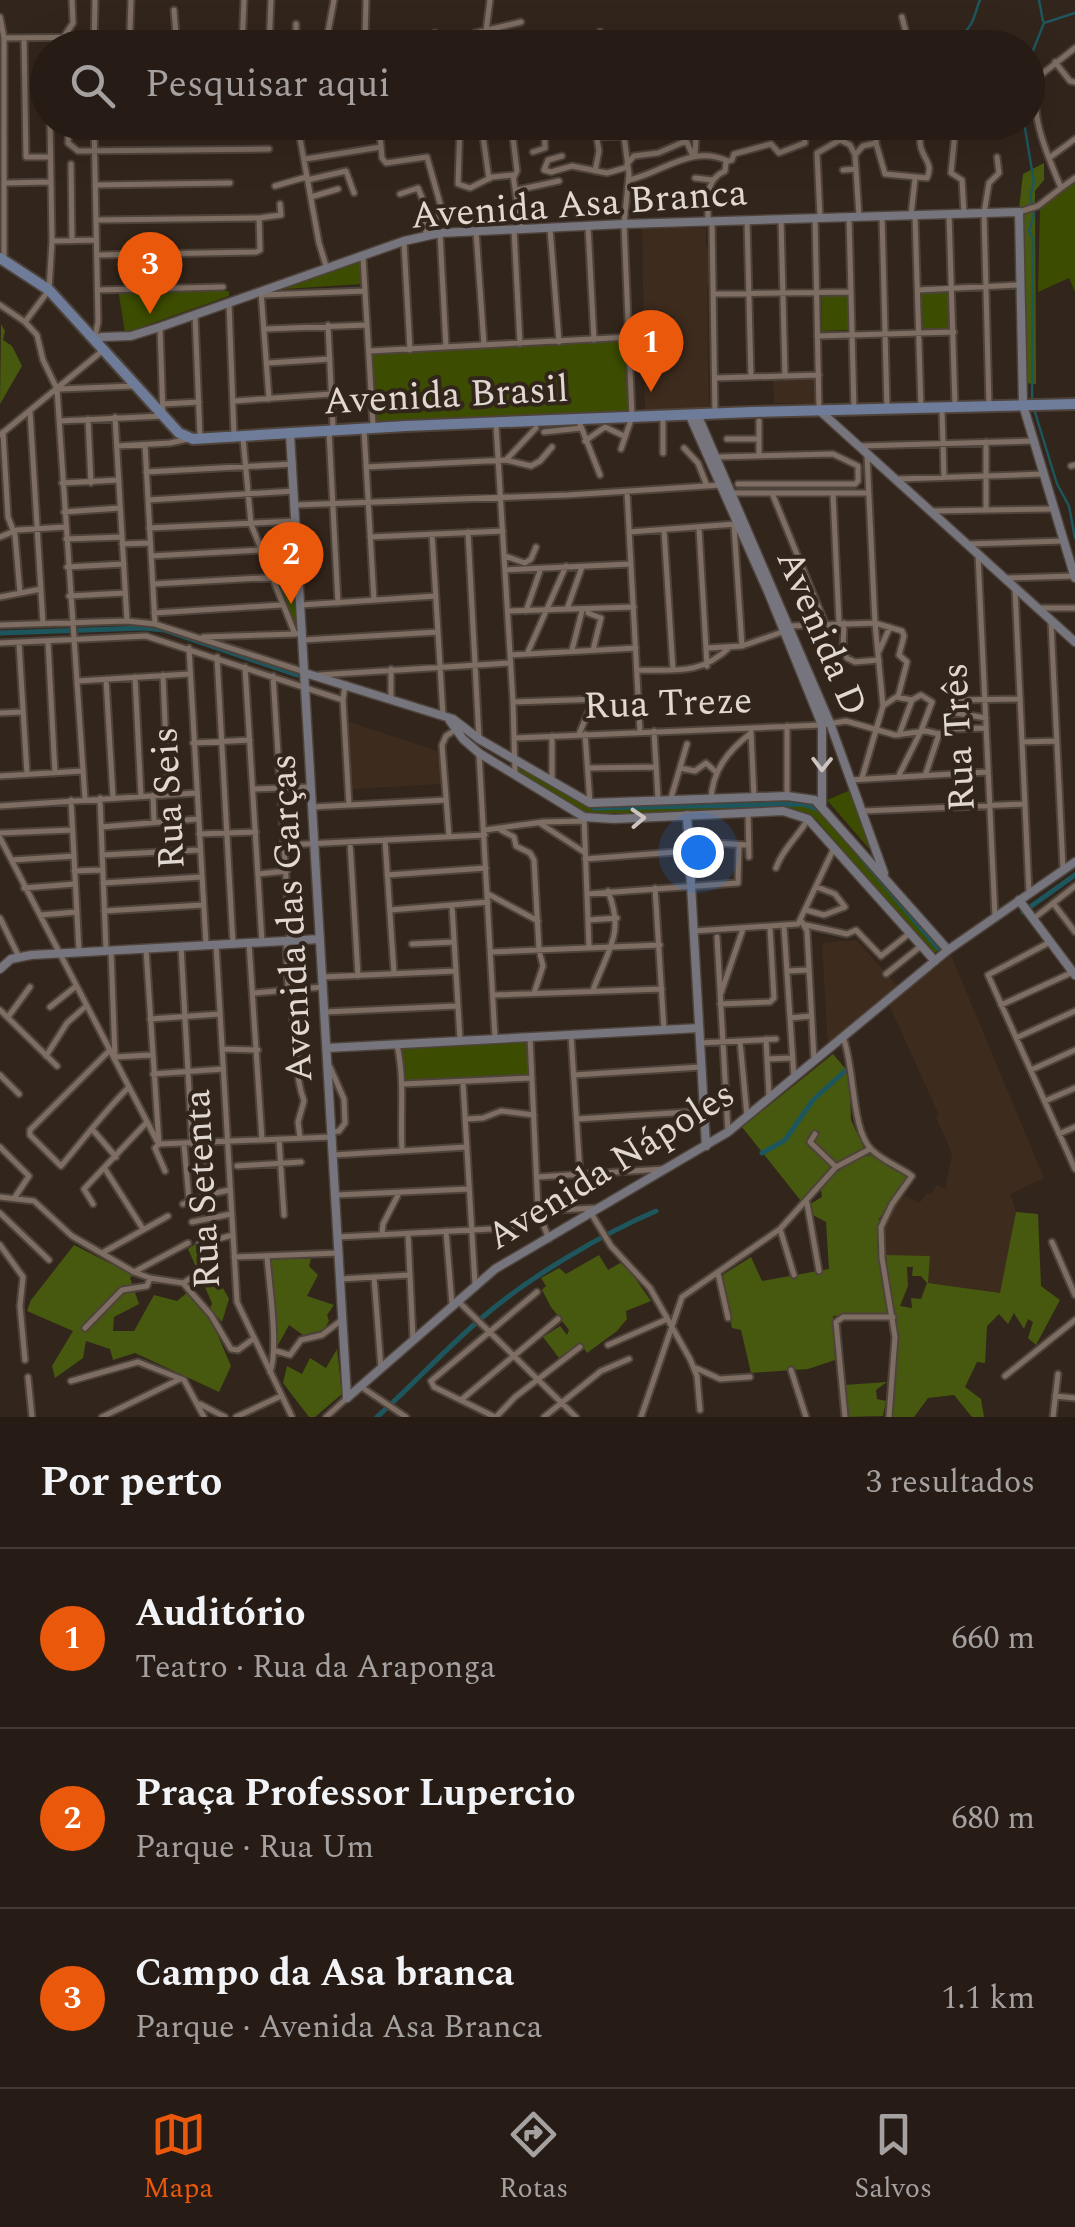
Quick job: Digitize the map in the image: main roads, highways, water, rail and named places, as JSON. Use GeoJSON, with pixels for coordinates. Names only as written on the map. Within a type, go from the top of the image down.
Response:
{"type":"FeatureCollection","features":[{"type":"Feature","properties":{"kind":"main road","name":"Avenida Brasil"},"geometry":{"type":"LineString","coordinates":[[2,259],[48,290],[136,386],[194,439],[495,422],[579,424],[693,414],[1075,404]]}},
{"type":"Feature","properties":{"kind":"waterway"},"geometry":{"type":"LineString","coordinates":[[967,30],[980,0]]}},
{"type":"Feature","properties":{"kind":"waterway"},"geometry":{"type":"LineString","coordinates":[[1039,0],[1043,21]]}},
{"type":"Feature","properties":{"kind":"waterway"},"geometry":{"type":"LineString","coordinates":[[1041,30],[1044,23],[1075,13]]}},
{"type":"Feature","properties":{"kind":"waterway"},"geometry":{"type":"LineString","coordinates":[[1027,140],[1034,183],[1030,196],[1034,215],[1029,231],[1033,239],[1032,401]]}},
{"type":"Feature","properties":{"kind":"waterway"},"geometry":{"type":"LineString","coordinates":[[1034,409],[1057,484],[1069,506],[1075,538]]}},
{"type":"Feature","properties":{"kind":"waterway"},"geometry":{"type":"LineString","coordinates":[[0,633],[164,630],[297,675]]}},
{"type":"Feature","properties":{"kind":"waterway"},"geometry":{"type":"LineString","coordinates":[[594,808],[804,804],[820,810]]}},
{"type":"Feature","properties":{"kind":"waterway"},"geometry":{"type":"LineString","coordinates":[[860,856],[938,948]]}},
{"type":"Feature","properties":{"kind":"waterway"},"geometry":{"type":"LineString","coordinates":[[1023,912],[1075,875]]}},
{"type":"Feature","properties":{"kind":"waterway"},"geometry":{"type":"LineString","coordinates":[[762,1153],[785,1140],[813,1100],[845,1071]]}},
{"type":"Feature","properties":{"kind":"waterway"},"geometry":{"type":"LineString","coordinates":[[377,1417],[456,1341],[522,1287],[566,1258],[656,1211]]}},
{"type":"Feature","properties":{"kind":"place","name":"Campo da Asa branca"},"geometry":{"type":"Point","coordinates":[150,314]}},
{"type":"Feature","properties":{"kind":"place","name":"Auditório"},"geometry":{"type":"Point","coordinates":[651,392]}},
{"type":"Feature","properties":{"kind":"place","name":"Praça Professor Lupercio"},"geometry":{"type":"Point","coordinates":[291,604]}}]}
